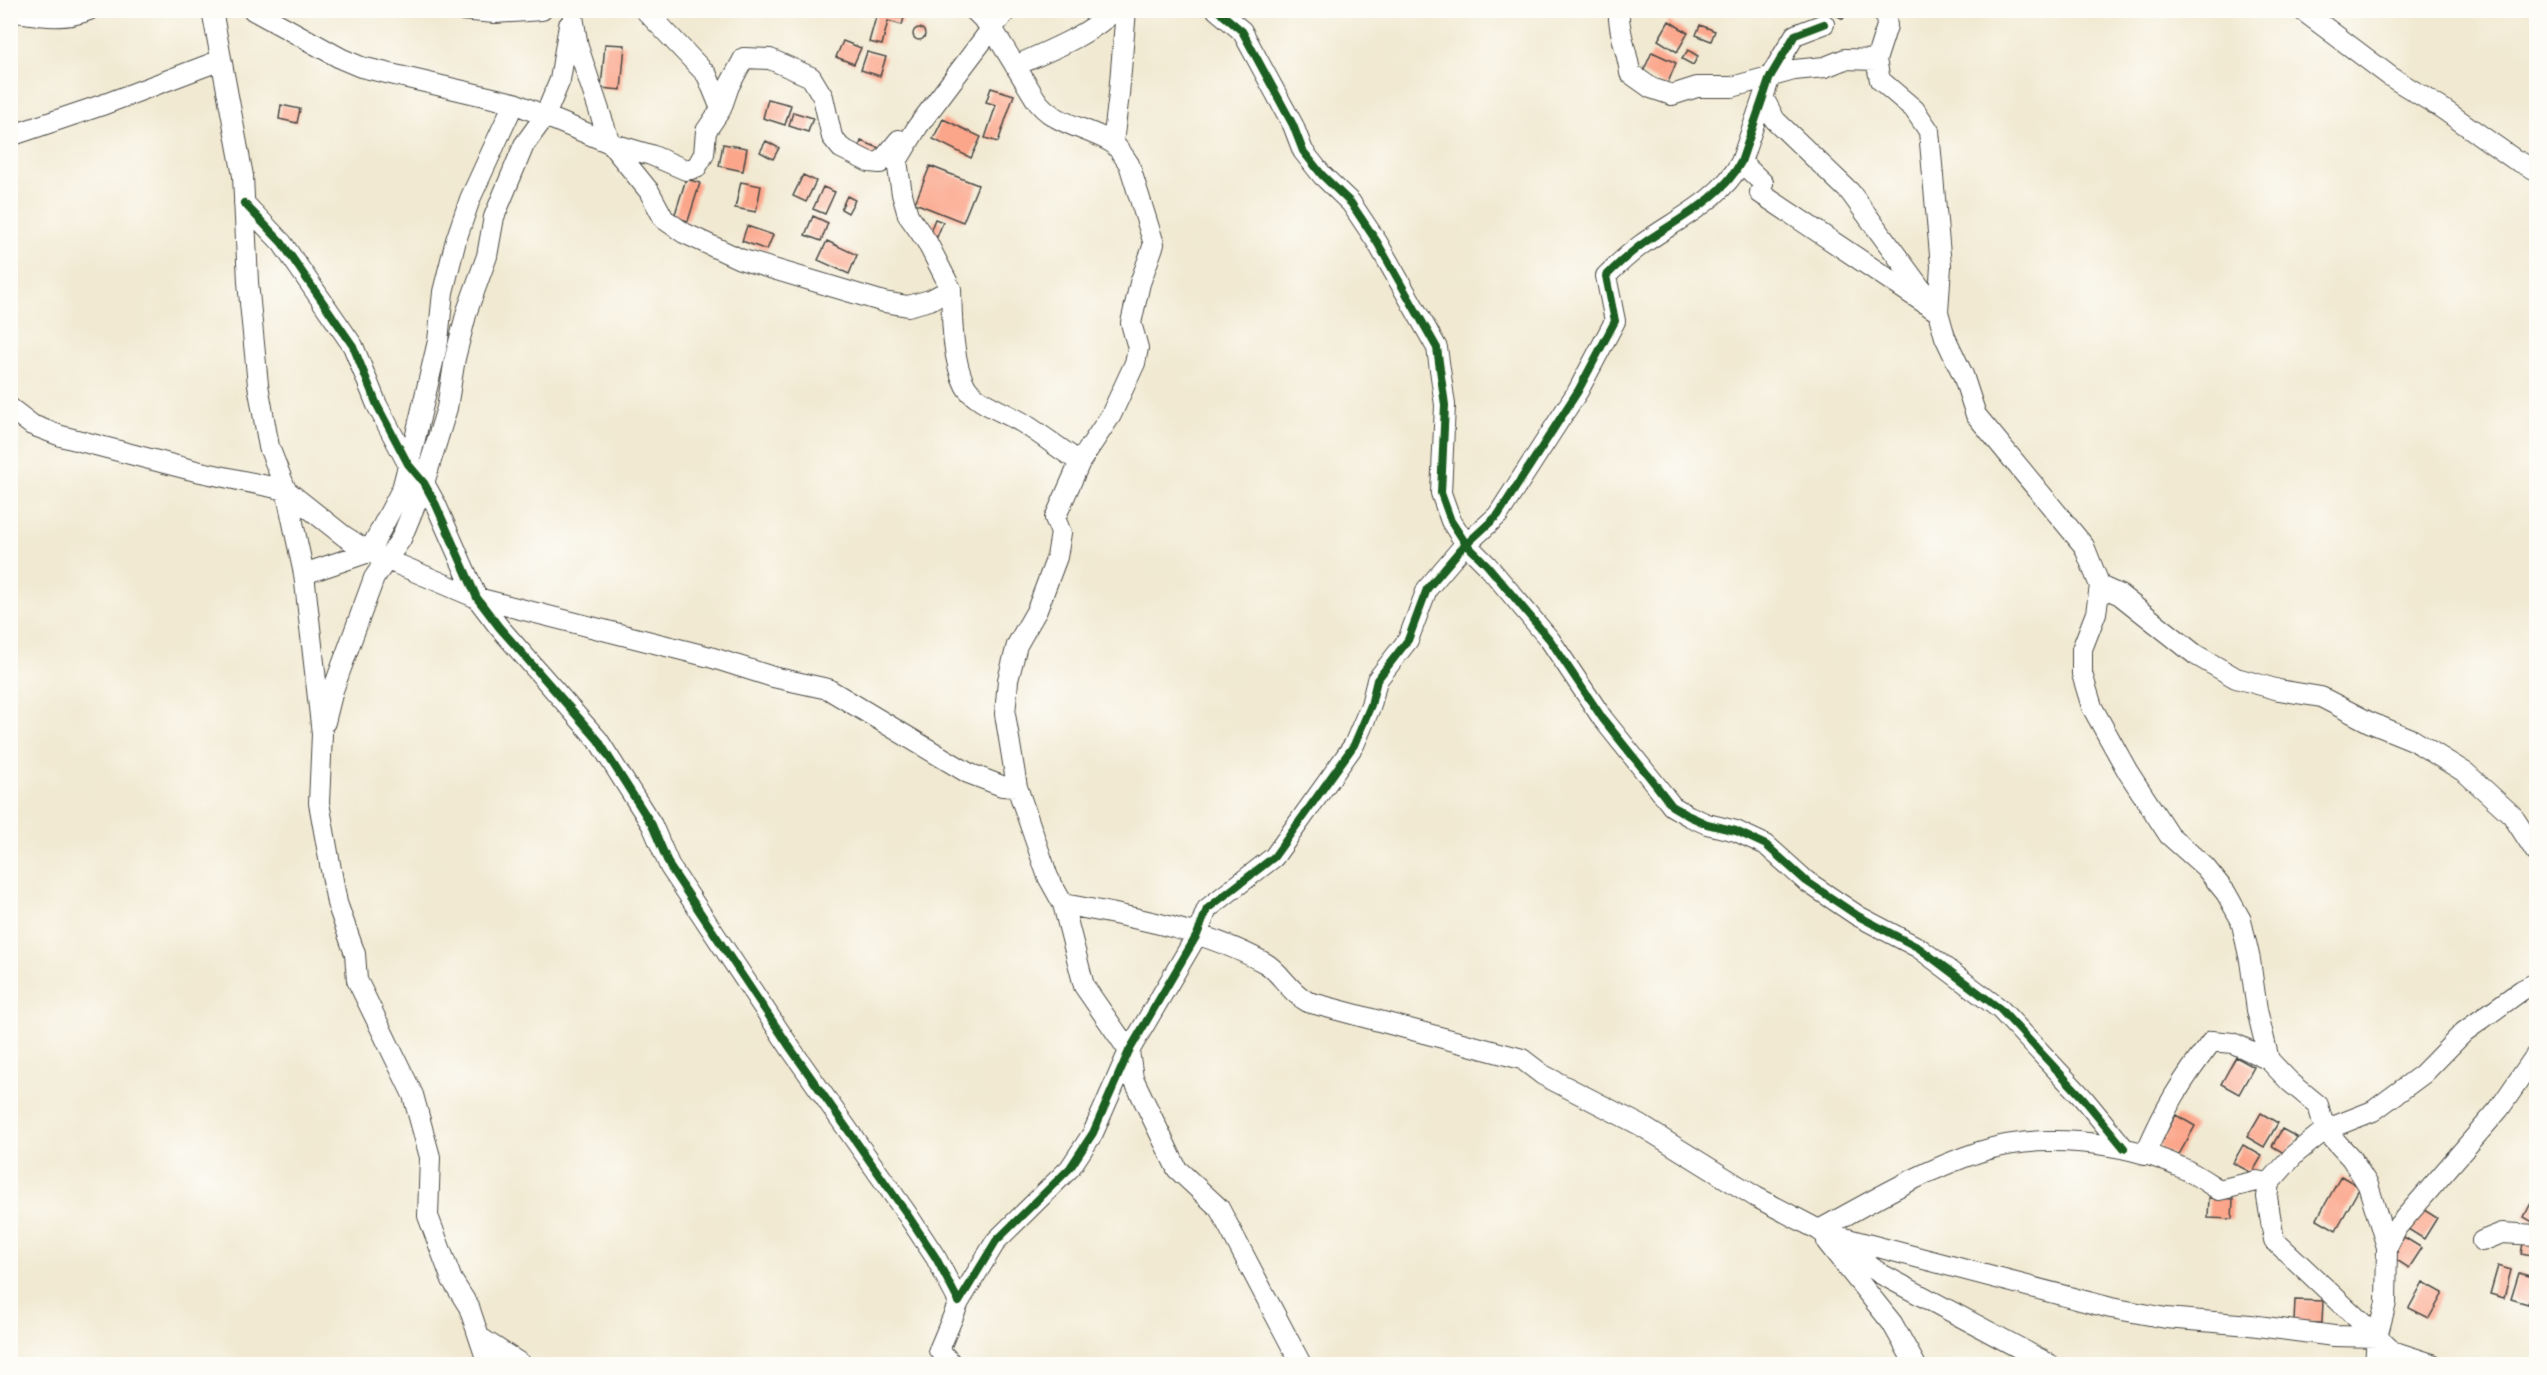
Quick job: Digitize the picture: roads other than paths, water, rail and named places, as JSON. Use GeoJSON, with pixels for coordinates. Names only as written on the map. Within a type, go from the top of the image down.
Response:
{"type":"FeatureCollection","features":[{"type":"Feature","properties":{"kind":"street"},"geometry":{"type":"LineString","coordinates":[[10,11],[50,17],[74,16],[89,10]]}},
{"type":"Feature","properties":{"kind":"street"},"geometry":{"type":"LineString","coordinates":[[212,10],[243,176],[248,282],[258,384],[269,447],[286,490],[304,574],[322,734],[319,803],[336,903],[355,954],[357,980],[413,1095],[430,1157],[429,1216],[452,1280],[470,1307],[488,1365]]}},
{"type":"Feature","properties":{"kind":"street"},"geometry":{"type":"LineString","coordinates":[[253,10],[361,67],[514,103],[610,143],[651,155],[686,170],[696,168],[704,154],[706,131],[721,109],[729,86],[744,58],[770,59],[811,77],[823,97],[832,137],[841,148],[870,162],[880,164],[886,159],[895,143],[918,126]]}},
{"type":"Feature","properties":{"kind":"street"},"geometry":{"type":"LineString","coordinates":[[461,10],[495,14],[542,10]]}},
{"type":"Feature","properties":{"kind":"street"},"geometry":{"type":"LineString","coordinates":[[322,734],[333,690],[374,578],[400,539],[424,483],[447,408],[455,358],[467,311],[487,256],[494,217],[524,145],[545,116],[560,80],[571,10]]}},
{"type":"Feature","properties":{"kind":"street"},"geometry":{"type":"LineString","coordinates":[[571,10],[578,47],[610,143],[649,191],[664,219],[684,233],[740,259],[862,296],[908,306],[930,300],[951,289]]}},
{"type":"Feature","properties":{"kind":"street"},"geometry":{"type":"LineString","coordinates":[[645,10],[707,75],[721,109]]}},
{"type":"Feature","properties":{"kind":"street"},"geometry":{"type":"LineString","coordinates":[[974,10],[992,28],[1042,109],[1113,142],[1129,164],[1154,244],[1140,283],[1131,323],[1138,348],[1135,363],[1111,415],[1080,462],[1055,518],[1061,533],[1057,556],[1037,610],[1017,645],[1012,664],[1005,714],[1017,788],[1048,877],[1063,904],[1084,986],[1129,1051],[1133,1078],[1177,1169],[1219,1208],[1301,1365]]}},
{"type":"Feature","properties":{"kind":"street"},"geometry":{"type":"LineString","coordinates":[[1007,10],[918,126],[897,160],[902,194],[908,215],[927,242],[951,289],[956,349],[965,386],[972,395],[1022,422],[1080,462]]}},
{"type":"Feature","properties":{"kind":"street"},"geometry":{"type":"LineString","coordinates":[[1015,66],[1071,39],[1107,18],[1115,10]]}},
{"type":"Feature","properties":{"kind":"street"},"geometry":{"type":"LineString","coordinates":[[1113,142],[1126,10]]}},
{"type":"Feature","properties":{"kind":"street"},"geometry":{"type":"LineString","coordinates":[[1217,10],[1242,31],[1293,125],[1303,152],[1322,175],[1351,202],[1377,242],[1437,348],[1445,405],[1441,493],[1451,521],[1466,544],[1487,565],[1550,640],[1603,719],[1672,806],[1707,824],[1736,831],[1766,845],[1806,881],[1858,916],[1919,948],[2000,1009],[2083,1098],[2124,1148]]}},
{"type":"Feature","properties":{"kind":"street"},"geometry":{"type":"LineString","coordinates":[[1619,10],[1618,18],[1628,54],[1630,73],[1651,88],[1672,95],[1697,87],[1732,87],[1794,70],[1825,67],[1845,59],[1876,60]]}},
{"type":"Feature","properties":{"kind":"street"},"geometry":{"type":"LineString","coordinates":[[1885,10],[1887,26],[1876,60],[1880,80],[1914,110],[1929,131],[1941,266],[1938,312],[1944,337],[1963,375],[1976,415],[2084,546],[2100,586],[2096,613],[2082,649],[2082,674],[2092,707],[2128,772],[2169,835],[2205,867],[2226,893],[2241,920],[2250,960],[2257,1010],[2269,1060]]}},
{"type":"Feature","properties":{"kind":"street"},"geometry":{"type":"LineString","coordinates":[[2302,10],[2391,78],[2443,110],[2514,159],[2536,170]]}},
{"type":"Feature","properties":{"kind":"street"},"geometry":{"type":"LineString","coordinates":[[952,1365],[938,1357],[959,1302],[996,1240],[1070,1168],[1093,1134],[1129,1051],[1197,935],[1207,909],[1274,857],[1354,745],[1371,705],[1377,680],[1408,640],[1427,589],[1466,544],[1498,514],[1578,391],[1615,321],[1606,276],[1640,245],[1698,208],[1734,175],[1741,162],[1770,77],[1795,34],[1824,24]]}},
{"type":"Feature","properties":{"kind":"street"},"geometry":{"type":"LineString","coordinates":[[10,136],[105,104],[221,60]]}},
{"type":"Feature","properties":{"kind":"street"},"geometry":{"type":"LineString","coordinates":[[1764,99],[1775,120],[1850,192],[1938,312]]}},
{"type":"Feature","properties":{"kind":"street"},"geometry":{"type":"LineString","coordinates":[[304,574],[369,552],[402,489],[438,341],[443,292],[456,240],[470,199],[514,103]]}},
{"type":"Feature","properties":{"kind":"street"},"geometry":{"type":"LineString","coordinates":[[1741,162],[1763,183],[1760,193],[1938,312]]}},
{"type":"Feature","properties":{"kind":"street"},"geometry":{"type":"LineString","coordinates":[[244,203],[282,243],[353,346],[377,405],[408,464],[424,483],[477,598],[499,627],[598,741],[652,825],[670,867],[791,1049],[907,1214],[936,1258],[959,1302]]}},
{"type":"Feature","properties":{"kind":"street"},"geometry":{"type":"LineString","coordinates":[[10,408],[32,425],[61,436],[196,471],[286,490],[344,537],[369,552],[477,598],[710,657],[773,677],[828,690],[968,773],[1002,786],[1017,788]]}},
{"type":"Feature","properties":{"kind":"street"},"geometry":{"type":"LineString","coordinates":[[2100,586],[2120,596],[2196,655],[2236,678],[2279,690],[2321,696],[2369,722],[2421,745],[2466,773],[2512,815],[2536,852]]}},
{"type":"Feature","properties":{"kind":"street"},"geometry":{"type":"LineString","coordinates":[[1063,904],[1155,923],[1197,935],[1265,963],[1295,994],[1308,1002],[1522,1059],[1543,1075],[1640,1125],[1670,1146],[1756,1197],[1819,1230],[1881,1274],[2049,1365]]}},
{"type":"Feature","properties":{"kind":"street"},"geometry":{"type":"LineString","coordinates":[[2432,1365],[2392,1351],[2274,1240],[2267,1197],[2269,1183],[2295,1154],[2325,1130],[2373,1111],[2422,1074],[2464,1032],[2522,990],[2536,983]]}},
{"type":"Feature","properties":{"kind":"street"},"geometry":{"type":"LineString","coordinates":[[2145,1155],[2157,1126],[2181,1082],[2212,1041],[2233,1043],[2269,1060],[2290,1082],[2318,1105],[2325,1130],[2351,1158],[2368,1185],[2387,1247],[2386,1302],[2377,1337],[2375,1365]]}},
{"type":"Feature","properties":{"kind":"street"},"geometry":{"type":"LineString","coordinates":[[2387,1247],[2397,1227],[2499,1109],[2536,1055]]}},
{"type":"Feature","properties":{"kind":"street"},"geometry":{"type":"LineString","coordinates":[[1819,1230],[1874,1199],[1980,1152],[2019,1143],[2070,1142],[2124,1148],[2179,1166],[2219,1190],[2257,1181],[2269,1183]]}},
{"type":"Feature","properties":{"kind":"street"},"geometry":{"type":"LineString","coordinates":[[1819,1230],[1862,1244],[2122,1310],[2166,1318],[2250,1325],[2334,1336],[2377,1337]]}},
{"type":"Feature","properties":{"kind":"street"},"geometry":{"type":"LineString","coordinates":[[1819,1230],[1854,1279],[1892,1323],[1916,1365]]}},
{"type":"Feature","properties":{"kind":"street"},"geometry":{"type":"LineString","coordinates":[[2482,1241],[2502,1233],[2536,1234]]}},
{"type":"Feature","properties":{"kind":"street"},"geometry":{"type":"LineString","coordinates":[[480,1337],[521,1365]]}}]}
